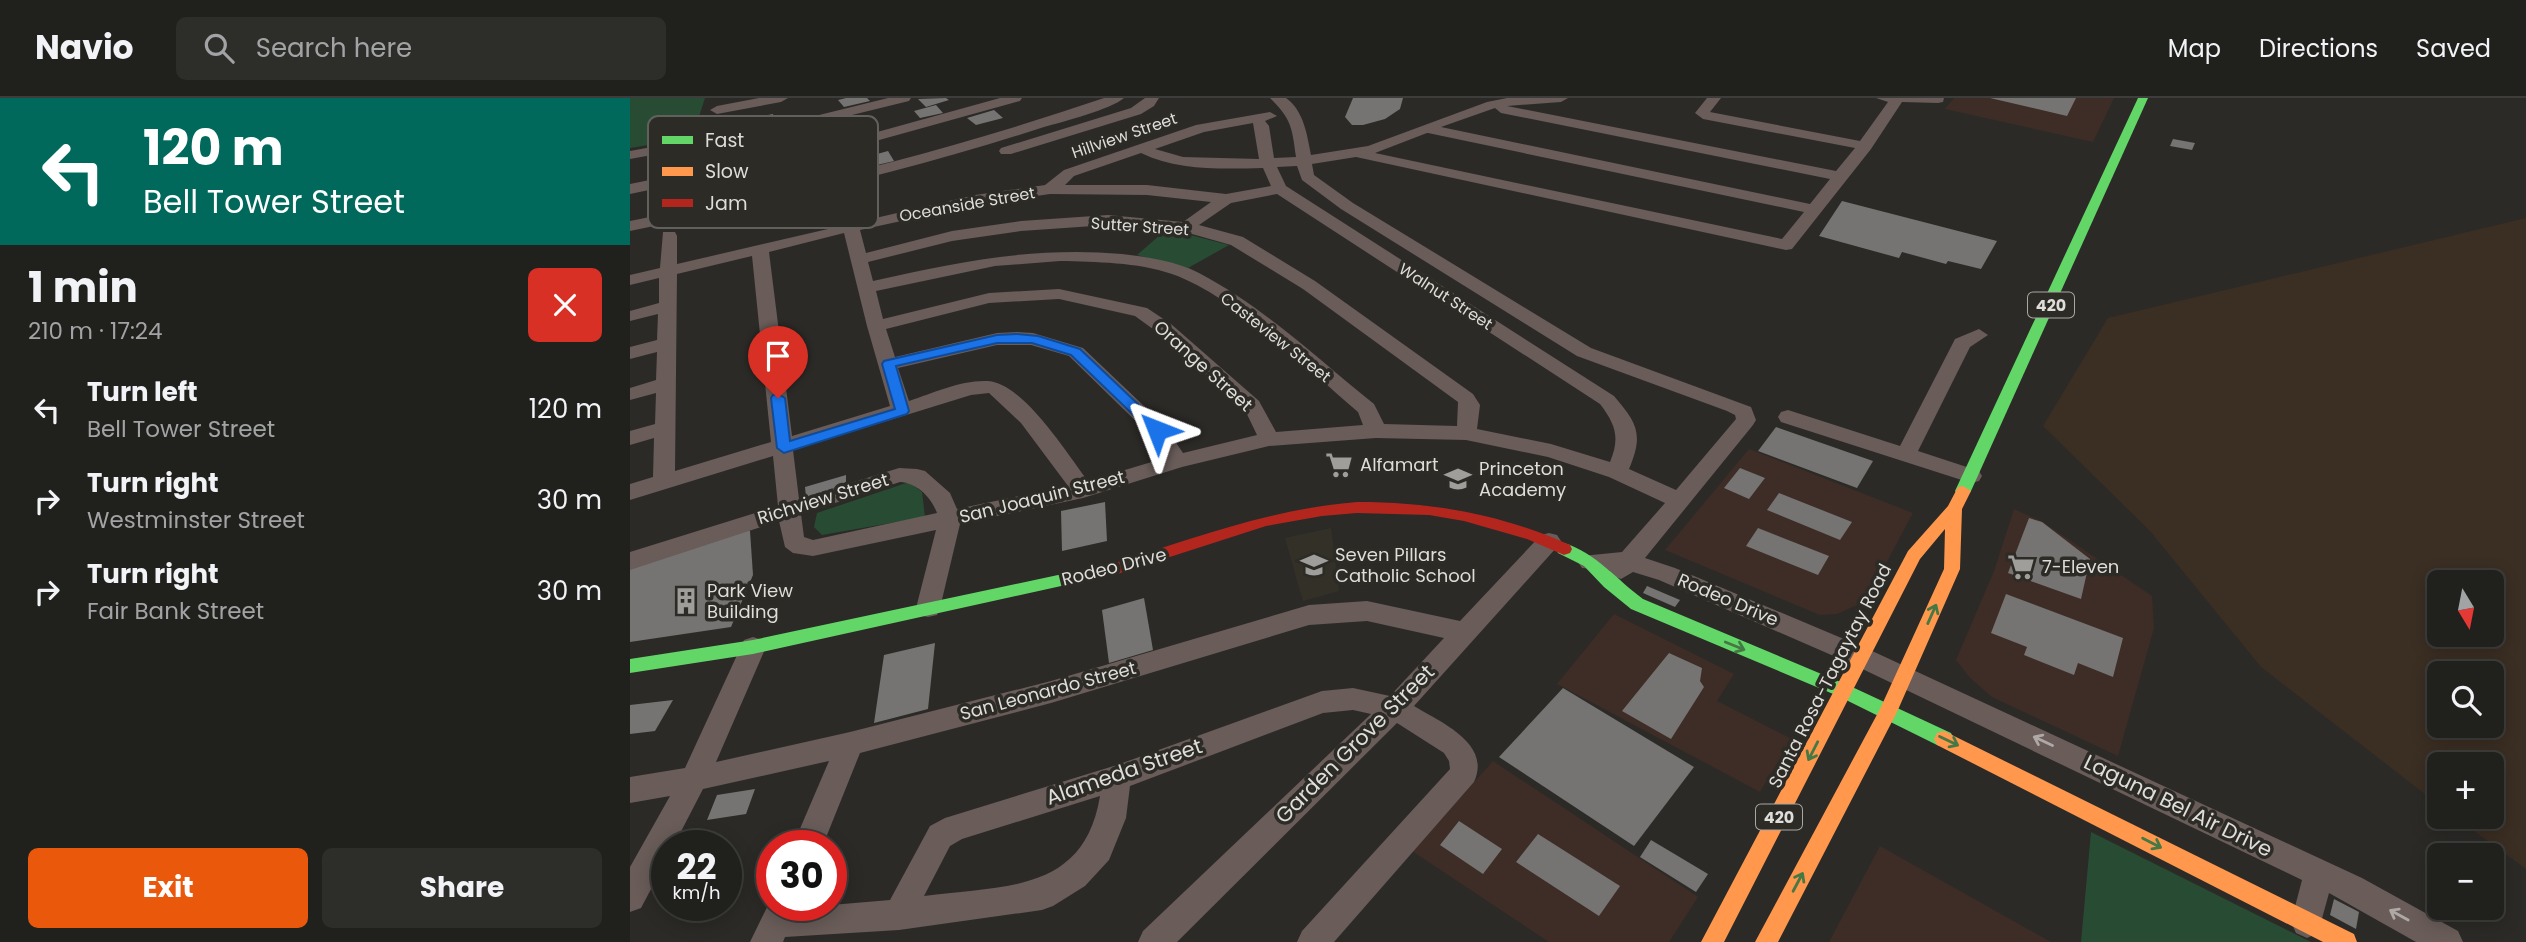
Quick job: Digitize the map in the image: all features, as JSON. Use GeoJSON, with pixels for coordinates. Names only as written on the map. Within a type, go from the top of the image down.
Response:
{"type":"FeatureCollection","features":[{"type":"Feature","properties":{"kind":"main road","name":"Santa Rosa-Tagaytay Road"},"geometry":{"type":"LineString","coordinates":[[1712,942],[1914,555],[1954,509],[1971,476],[2143,98]]}},
{"type":"Feature","properties":{"kind":"main road","name":"Rodeo Drive"},"geometry":{"type":"LineString","coordinates":[[630,666],[753,647],[1124,567],[1286,516],[1352,507],[1414,509],[1483,520],[1549,541],[1590,562],[1610,583],[1637,604],[1888,712]]}},
{"type":"Feature","properties":{"kind":"main road","name":"Santa Rosa-Tagaytay Road"},"geometry":{"type":"LineString","coordinates":[[1766,942],[1888,712],[1952,569],[1954,509]]}},
{"type":"Feature","properties":{"kind":"main road"},"geometry":{"type":"LineString","coordinates":[[1888,712],[2346,942]]}},
{"type":"Feature","properties":{"kind":"street"},"geometry":{"type":"LineString","coordinates":[[717,104],[781,98]]}},
{"type":"Feature","properties":{"kind":"street"},"geometry":{"type":"LineString","coordinates":[[831,116],[904,98]]}},
{"type":"Feature","properties":{"kind":"street"},"geometry":{"type":"LineString","coordinates":[[878,135],[1015,98]]}},
{"type":"Feature","properties":{"kind":"street"},"geometry":{"type":"LineString","coordinates":[[878,171],[953,151],[1117,98]]}},
{"type":"Feature","properties":{"kind":"street"},"geometry":{"type":"LineString","coordinates":[[953,151],[982,154],[1013,150],[1136,111],[1152,98]]}},
{"type":"Feature","properties":{"kind":"street"},"geometry":{"type":"LineString","coordinates":[[1277,98],[1282,99],[1292,111],[1307,177],[1347,206],[1584,352],[1734,406],[1744,412],[1746,420],[1610,583]]}},
{"type":"Feature","properties":{"kind":"street"},"geometry":{"type":"LineString","coordinates":[[1142,148],[1151,155],[1164,159],[1236,164],[1303,160],[1356,153],[1486,106],[1561,98]]}},
{"type":"Feature","properties":{"kind":"street"},"geometry":{"type":"LineString","coordinates":[[1714,98],[1703,115],[1866,146]]}},
{"type":"Feature","properties":{"kind":"street"},"geometry":{"type":"LineString","coordinates":[[1883,98],[1938,99]]}},
{"type":"Feature","properties":{"kind":"street"},"geometry":{"type":"LineString","coordinates":[[1356,153],[1786,245],[1838,176],[1866,146],[1898,98]]}},
{"type":"Feature","properties":{"kind":"street"},"geometry":{"type":"LineString","coordinates":[[1486,106],[1838,176]]}},
{"type":"Feature","properties":{"kind":"street","name":"Hillview Street"},"geometry":{"type":"LineString","coordinates":[[1050,189],[1069,173],[1201,128],[1292,111]]}},
{"type":"Feature","properties":{"kind":"street"},"geometry":{"type":"LineString","coordinates":[[1186,227],[1226,199],[1280,189],[1267,162],[1262,126],[1257,118]]}},
{"type":"Feature","properties":{"kind":"street"},"geometry":{"type":"LineString","coordinates":[[1428,129],[1813,209]]}},
{"type":"Feature","properties":{"kind":"street"},"geometry":{"type":"LineString","coordinates":[[630,189],[648,185]]}},
{"type":"Feature","properties":{"kind":"street","name":"Oceanside Street"},"geometry":{"type":"LineString","coordinates":[[878,221],[975,200],[1050,189],[1147,190],[1226,199]]}},
{"type":"Feature","properties":{"kind":"street","name":"Walnut Street"},"geometry":{"type":"LineString","coordinates":[[1280,189],[1607,400],[1625,421],[1629,443],[1617,472]]}},
{"type":"Feature","properties":{"kind":"street","name":"Sutter Street"},"geometry":{"type":"LineString","coordinates":[[858,260],[952,236],[1021,226],[1108,220],[1186,227],[1237,241],[1309,285],[1466,398],[1470,405],[1466,433]]}},
{"type":"Feature","properties":{"kind":"street"},"geometry":{"type":"LineString","coordinates":[[630,226],[648,222]]}},
{"type":"Feature","properties":{"kind":"street","name":"Oceanside Street"},"geometry":{"type":"LineString","coordinates":[[630,280],[846,228]]}},
{"type":"Feature","properties":{"kind":"street"},"geometry":{"type":"LineString","coordinates":[[850,228],[902,411]]}},
{"type":"Feature","properties":{"kind":"street"},"geometry":{"type":"LineString","coordinates":[[664,482],[668,236]]}},
{"type":"Feature","properties":{"kind":"street"},"geometry":{"type":"LineString","coordinates":[[760,249],[789,509]]}},
{"type":"Feature","properties":{"kind":"street","name":"Casteview Street"},"geometry":{"type":"LineString","coordinates":[[867,288],[957,266],[1020,256],[1094,255],[1168,267],[1191,276],[1230,299],[1367,409],[1376,431]]}},
{"type":"Feature","properties":{"kind":"street","name":"Orange Street"},"geometry":{"type":"LineString","coordinates":[[876,326],[989,298],[1059,294],[1141,312],[1164,328],[1252,405],[1269,439]]}},
{"type":"Feature","properties":{"kind":"street"},"geometry":{"type":"LineString","coordinates":[[630,316],[666,307]]}},
{"type":"Feature","properties":{"kind":"street"},"geometry":{"type":"LineString","coordinates":[[1905,456],[1962,343],[1979,335]]}},
{"type":"Feature","properties":{"kind":"street"},"geometry":{"type":"LineString","coordinates":[[889,364],[997,339],[1033,339],[1076,352],[1157,430],[1178,461]]}},
{"type":"Feature","properties":{"kind":"street"},"geometry":{"type":"LineString","coordinates":[[630,353],[667,343]]}},
{"type":"Feature","properties":{"kind":"street"},"geometry":{"type":"LineString","coordinates":[[630,394],[666,384]]}},
{"type":"Feature","properties":{"kind":"street"},"geometry":{"type":"LineString","coordinates":[[630,492],[784,448],[969,389],[986,387],[999,389],[1024,414],[1083,490]]}},
{"type":"Feature","properties":{"kind":"street"},"geometry":{"type":"LineString","coordinates":[[1788,417],[1971,476]]}},
{"type":"Feature","properties":{"kind":"street"},"geometry":{"type":"LineString","coordinates":[[630,438],[665,428]]}},
{"type":"Feature","properties":{"kind":"street","name":"San Joaquin Street"},"geometry":{"type":"LineString","coordinates":[[789,509],[793,541],[801,548],[813,548],[1083,490],[1178,461],[1269,439],[1376,431],[1466,433],[1551,451],[1617,472],[1679,500]]}},
{"type":"Feature","properties":{"kind":"street","name":"Richview Street"},"geometry":{"type":"LineString","coordinates":[[630,561],[899,475],[917,476],[942,498],[950,519]]}},
{"type":"Feature","properties":{"kind":"street"},"geometry":{"type":"LineString","coordinates":[[928,608],[950,519]]}},
{"type":"Feature","properties":{"kind":"street","name":"Garden Grove Street"},"geometry":{"type":"LineString","coordinates":[[1154,942],[1395,708],[1549,541]]}},
{"type":"Feature","properties":{"kind":"street","name":"Rodeo Drive"},"geometry":{"type":"LineString","coordinates":[[1590,562],[1628,561],[1696,586],[1905,677]]}},
{"type":"Feature","properties":{"kind":"street","name":"San Leonardo Street"},"geometry":{"type":"LineString","coordinates":[[630,790],[694,779],[850,744],[1051,692],[1309,615],[1367,611],[1464,632]]}},
{"type":"Feature","properties":{"kind":"street"},"geometry":{"type":"LineString","coordinates":[[630,897],[694,779],[753,647]]}},
{"type":"Feature","properties":{"kind":"street","name":"Laguna Bel Air Drive"},"geometry":{"type":"LineString","coordinates":[[1905,677],[2319,873],[2447,942]]}},
{"type":"Feature","properties":{"kind":"street","name":"Alameda Street"},"geometry":{"type":"LineString","coordinates":[[899,915],[929,853],[940,836],[955,828],[1117,778],[1322,702],[1353,699],[1395,708]]}},
{"type":"Feature","properties":{"kind":"street"},"geometry":{"type":"LineString","coordinates":[[1313,942],[1464,773],[1463,758],[1454,745],[1395,708]]}},
{"type":"Feature","properties":{"kind":"street"},"geometry":{"type":"LineString","coordinates":[[1998,765],[2013,727]]}},
{"type":"Feature","properties":{"kind":"street"},"geometry":{"type":"LineString","coordinates":[[814,830],[850,744]]}},
{"type":"Feature","properties":{"kind":"street"},"geometry":{"type":"LineString","coordinates":[[776,923],[899,915],[1042,895],[1074,876],[1098,850],[1111,818],[1117,778]]}},
{"type":"Feature","properties":{"kind":"street"},"geometry":{"type":"LineString","coordinates":[[2307,922],[2319,873]]}},
{"type":"Feature","properties":{"kind":"shaded area"},"geometry":{"type":"Polygon","coordinates":[[[1954,98],[2114,98],[2093,142],[1945,109],[1954,98]]]}},
{"type":"Feature","properties":{"kind":"shaded area"},"geometry":{"type":"Polygon","coordinates":[[[2526,218],[2526,869],[2504,853],[2504,843],[2490,843],[2471,829],[2504,829],[2504,752],[2427,752],[2427,796],[2261,667],[2150,531],[2043,426],[2108,318],[2526,218]]]}},
{"type":"Feature","properties":{"kind":"shaded area"},"geometry":{"type":"Polygon","coordinates":[[[1749,449],[1913,513],[1866,601],[1837,614],[1820,615],[1665,550],[1749,449]]]}},
{"type":"Feature","properties":{"kind":"shaded area"},"geometry":{"type":"Polygon","coordinates":[[[2014,509],[2043,522],[2152,596],[2154,628],[2118,756],[1992,697],[1970,678],[1956,660],[1994,571],[2014,509]]]}},
{"type":"Feature","properties":{"kind":"shaded area","name":"Seven Pillars Catholic School"},"geometry":{"type":"Polygon","coordinates":[[[1331,528],[1339,591],[1303,601],[1285,538],[1331,528]]]}},
{"type":"Feature","properties":{"kind":"shaded area"},"geometry":{"type":"Polygon","coordinates":[[[1614,614],[1734,674],[1717,701],[1792,739],[1760,792],[1557,684],[1614,614]]]}},
{"type":"Feature","properties":{"kind":"shaded area"},"geometry":{"type":"Polygon","coordinates":[[[1493,761],[1698,897],[1669,942],[1549,942],[1412,851],[1493,761]]]}},
{"type":"Feature","properties":{"kind":"shaded area"},"geometry":{"type":"Polygon","coordinates":[[[1880,846],[2051,942],[1829,942],[1880,846]]]}},
{"type":"Feature","properties":{"kind":"green space"},"geometry":{"type":"Polygon","coordinates":[[[630,98],[705,98],[699,116],[648,116],[648,145],[630,148],[630,98]]]}},
{"type":"Feature","properties":{"kind":"green space"},"geometry":{"type":"Polygon","coordinates":[[[1167,229],[1229,245],[1188,268],[1137,255],[1167,229]]]}},
{"type":"Feature","properties":{"kind":"green space"},"geometry":{"type":"Polygon","coordinates":[[[909,482],[922,492],[925,517],[822,535],[814,527],[817,513],[909,482]]]}},
{"type":"Feature","properties":{"kind":"green space"},"geometry":{"type":"Polygon","coordinates":[[[2091,832],[2311,942],[2081,942],[2091,832]]]}},
{"type":"Feature","properties":{"kind":"building"},"geometry":{"type":"Polygon","coordinates":[[[867,98],[870,101],[844,107],[838,100],[867,98]]]}},
{"type":"Feature","properties":{"kind":"building"},"geometry":{"type":"Polygon","coordinates":[[[1353,98],[1403,98],[1400,109],[1385,119],[1352,125],[1345,117],[1353,98]]]}},
{"type":"Feature","properties":{"kind":"building"},"geometry":{"type":"Polygon","coordinates":[[[1990,98],[2076,98],[2067,116],[1990,98]]]}},
{"type":"Feature","properties":{"kind":"building"},"geometry":{"type":"Polygon","coordinates":[[[918,99],[949,100],[926,107],[918,99]]]}},
{"type":"Feature","properties":{"kind":"building"},"geometry":{"type":"Polygon","coordinates":[[[936,105],[943,113],[920,118],[914,111],[936,105]]]}},
{"type":"Feature","properties":{"kind":"building"},"geometry":{"type":"Polygon","coordinates":[[[994,110],[1003,118],[976,125],[967,118],[994,110]]]}},
{"type":"Feature","properties":{"kind":"building"},"geometry":{"type":"Polygon","coordinates":[[[2173,139],[2195,143],[2192,150],[2170,146],[2173,139]]]}},
{"type":"Feature","properties":{"kind":"building"},"geometry":{"type":"Polygon","coordinates":[[[888,151],[894,161],[878,165],[878,154],[888,151]]]}},
{"type":"Feature","properties":{"kind":"building"},"geometry":{"type":"Polygon","coordinates":[[[1842,201],[1997,241],[1981,269],[1948,261],[1946,264],[1902,252],[1899,258],[1819,236],[1842,201]]]}},
{"type":"Feature","properties":{"kind":"building"},"geometry":{"type":"Polygon","coordinates":[[[1776,427],[1873,461],[1857,488],[1758,451],[1776,427]]]}},
{"type":"Feature","properties":{"kind":"building"},"geometry":{"type":"Polygon","coordinates":[[[1740,468],[1765,478],[1749,499],[1724,488],[1740,468]]]}},
{"type":"Feature","properties":{"kind":"building"},"geometry":{"type":"Polygon","coordinates":[[[846,475],[846,484],[806,497],[805,487],[846,475]]]}},
{"type":"Feature","properties":{"kind":"building"},"geometry":{"type":"Polygon","coordinates":[[[1779,493],[1852,522],[1840,540],[1767,510],[1779,493]]]}},
{"type":"Feature","properties":{"kind":"building"},"geometry":{"type":"Polygon","coordinates":[[[1105,502],[1107,541],[1062,551],[1061,511],[1105,502]]]}},
{"type":"Feature","properties":{"kind":"building"},"geometry":{"type":"Polygon","coordinates":[[[2029,518],[2042,522],[2090,559],[2081,599],[2008,573],[2029,518]]]}},
{"type":"Feature","properties":{"kind":"building"},"geometry":{"type":"Polygon","coordinates":[[[1758,528],[1829,556],[1818,575],[1746,546],[1758,528]]]}},
{"type":"Feature","properties":{"kind":"building","name":"Park View Building"},"geometry":{"type":"Polygon","coordinates":[[[742,530],[750,531],[753,575],[731,627],[630,642],[630,567],[742,530]]]}},
{"type":"Feature","properties":{"kind":"building"},"geometry":{"type":"Polygon","coordinates":[[[1647,586],[1680,600],[1675,607],[1643,593],[1647,586]]]}},
{"type":"Feature","properties":{"kind":"building"},"geometry":{"type":"Polygon","coordinates":[[[2006,594],[2123,638],[2113,677],[2078,663],[2074,675],[2024,655],[2027,647],[1991,633],[2006,594]]]}},
{"type":"Feature","properties":{"kind":"building"},"geometry":{"type":"Polygon","coordinates":[[[1144,598],[1153,650],[1109,663],[1102,610],[1144,598]]]}},
{"type":"Feature","properties":{"kind":"building"},"geometry":{"type":"Polygon","coordinates":[[[935,643],[928,709],[874,723],[884,655],[935,643]]]}},
{"type":"Feature","properties":{"kind":"building"},"geometry":{"type":"Polygon","coordinates":[[[1669,653],[1702,668],[1700,681],[1704,687],[1671,739],[1622,711],[1669,653]]]}},
{"type":"Feature","properties":{"kind":"building"},"geometry":{"type":"Polygon","coordinates":[[[1563,688],[1694,767],[1634,846],[1499,757],[1563,688]]]}},
{"type":"Feature","properties":{"kind":"building"},"geometry":{"type":"Polygon","coordinates":[[[673,700],[655,731],[630,734],[630,705],[673,700]]]}},
{"type":"Feature","properties":{"kind":"building"},"geometry":{"type":"Polygon","coordinates":[[[755,789],[746,814],[707,820],[717,795],[755,789]]]}},
{"type":"Feature","properties":{"kind":"building"},"geometry":{"type":"Polygon","coordinates":[[[1459,821],[1502,849],[1483,874],[1440,845],[1459,821]]]}},
{"type":"Feature","properties":{"kind":"building"},"geometry":{"type":"Polygon","coordinates":[[[1538,834],[1620,886],[1599,916],[1516,862],[1538,834]]]}},
{"type":"Feature","properties":{"kind":"building"},"geometry":{"type":"Polygon","coordinates":[[[1651,840],[1708,874],[1696,892],[1640,857],[1651,840]]]}},
{"type":"Feature","properties":{"kind":"building"},"geometry":{"type":"Polygon","coordinates":[[[2334,899],[2359,912],[2356,929],[2330,915],[2334,899]]]}},
{"type":"Feature","properties":{"kind":"traffic: fast"},"geometry":{"type":"LineString","coordinates":[[1963,491],[2143,98]]}},
{"type":"Feature","properties":{"kind":"traffic: fast"},"geometry":{"type":"LineString","coordinates":[[1564,549],[1590,562],[1610,583],[1637,604],[1844,691],[1944,739]]}},
{"type":"Feature","properties":{"kind":"traffic: fast"},"geometry":{"type":"LineString","coordinates":[[630,666],[753,647],[1114,569]]}},
{"type":"Feature","properties":{"kind":"traffic: slow"},"geometry":{"type":"LineString","coordinates":[[1712,942],[1914,555],[1954,509],[1963,491]]}},
{"type":"Feature","properties":{"kind":"traffic: slow"},"geometry":{"type":"LineString","coordinates":[[1766,942],[1888,712],[1952,569],[1954,509]]}},
{"type":"Feature","properties":{"kind":"traffic: slow"},"geometry":{"type":"LineString","coordinates":[[1944,739],[2346,942]]}},
{"type":"Feature","properties":{"kind":"traffic: jam"},"geometry":{"type":"LineString","coordinates":[[1114,569],[1266,521],[1357,508],[1393,507],[1464,515],[1532,535],[1564,549]]}},
{"type":"Feature","properties":{"kind":"place","name":"Alfamart"},"geometry":{"type":"Point","coordinates":[1339,465]}},
{"type":"Feature","properties":{"kind":"place","name":"Princeton Academy"},"geometry":{"type":"Point","coordinates":[1458,479]}},
{"type":"Feature","properties":{"kind":"place","name":"Seven Pillars Catholic School"},"geometry":{"type":"Point","coordinates":[1314,565]}},
{"type":"Feature","properties":{"kind":"place","name":"7-Eleven"},"geometry":{"type":"Point","coordinates":[2021,567]}},
{"type":"Feature","properties":{"kind":"place","name":"Park View Building"},"geometry":{"type":"Point","coordinates":[686,601]}},
{"type":"Feature","properties":{"kind":"route"},"geometry":{"type":"LineString","coordinates":[[778,398],[784,448],[902,411],[889,364],[997,339],[1033,339],[1076,352],[1157,430]]}}]}
